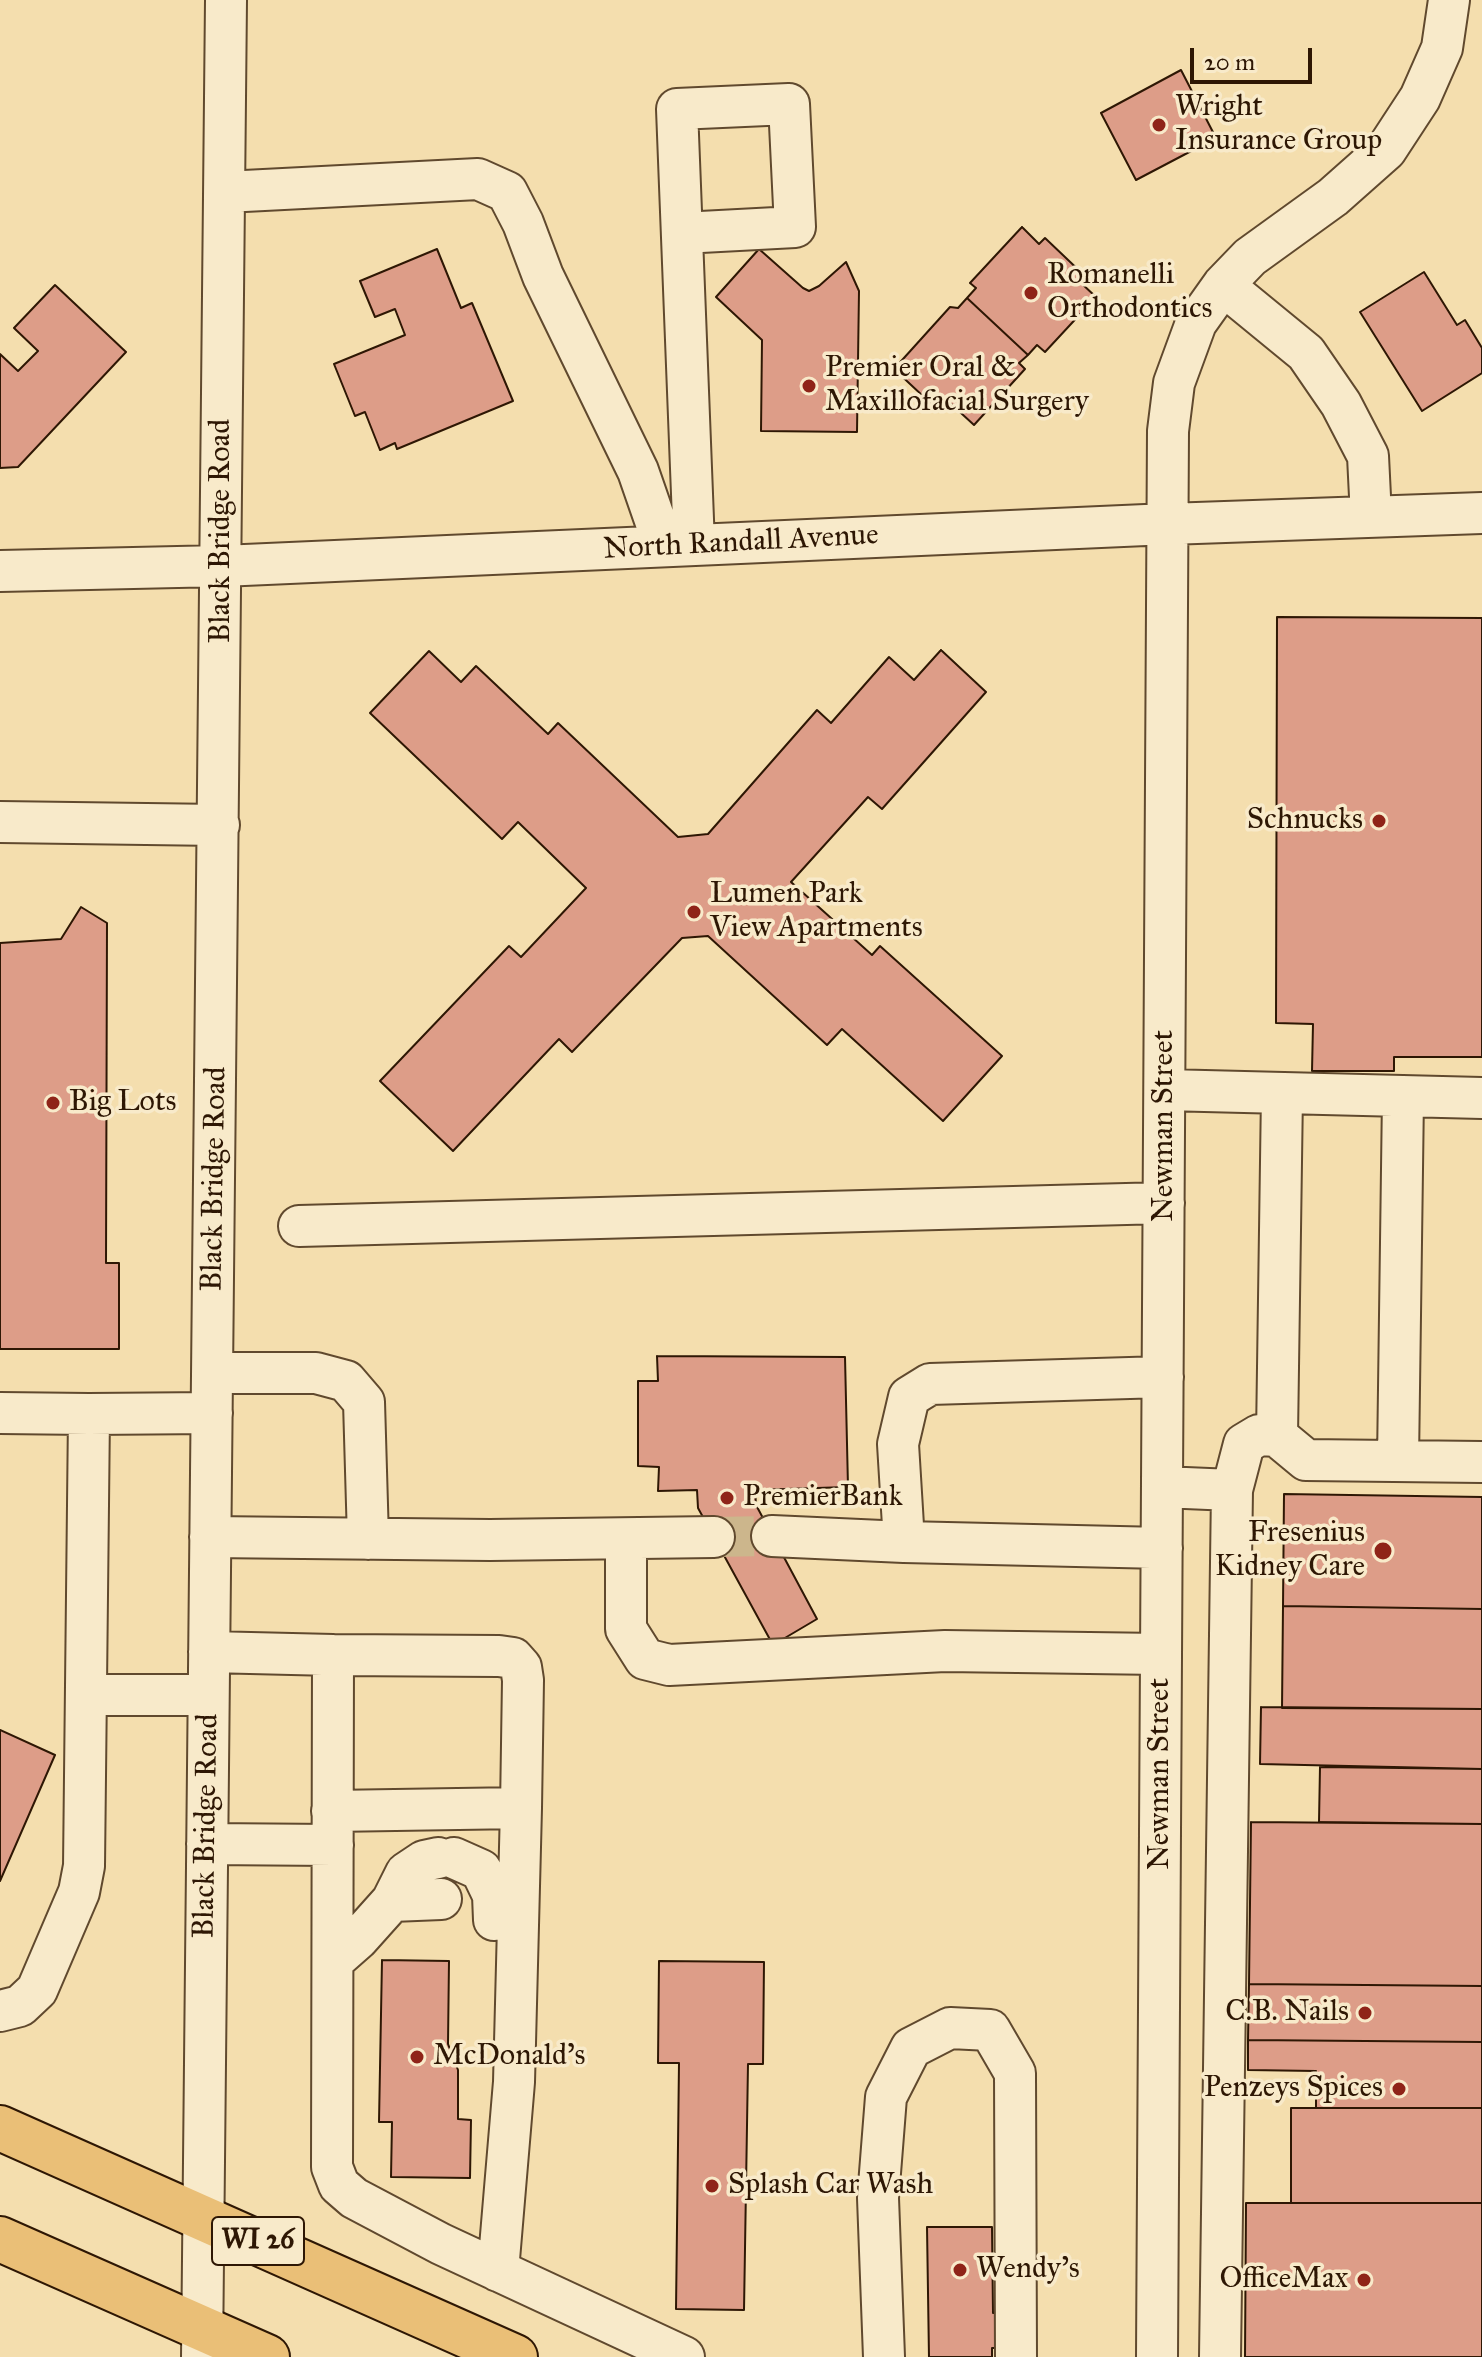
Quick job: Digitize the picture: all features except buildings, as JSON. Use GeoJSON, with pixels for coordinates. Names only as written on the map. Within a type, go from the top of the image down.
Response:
{"type":"FeatureCollection","features":[{"type":"Feature","properties":{"kind":"main road","name":"WI 26"},"geometry":{"type":"LineString","coordinates":[[0,2128],[515,2357]]}},
{"type":"Feature","properties":{"kind":"main road"},"geometry":{"type":"LineString","coordinates":[[0,2239],[202,2343],[267,2357]]}},
{"type":"Feature","properties":{"kind":"street","name":"Black Bridge Road"},"geometry":{"type":"LineString","coordinates":[[202,2343],[226,0]]}},
{"type":"Feature","properties":{"kind":"street","name":"Newman Street"},"geometry":{"type":"LineString","coordinates":[[1157,2357],[1168,431],[1174,383],[1196,323],[1223,285],[1250,257],[1333,197],[1386,150],[1420,98],[1442,48],[1449,0]]}},
{"type":"Feature","properties":{"kind":"street"},"geometry":{"type":"LineString","coordinates":[[225,192],[478,179],[507,192],[523,223],[543,276],[638,471],[679,546]]}},
{"type":"Feature","properties":{"kind":"street"},"geometry":{"type":"LineString","coordinates":[[679,546],[682,233]]}},
{"type":"Feature","properties":{"kind":"street"},"geometry":{"type":"LineString","coordinates":[[1223,285],[1306,353],[1341,404],[1368,456],[1371,517]]}},
{"type":"Feature","properties":{"kind":"street","name":"North Randall Avenue"},"geometry":{"type":"LineString","coordinates":[[0,571],[222,566],[1482,513]]}},
{"type":"Feature","properties":{"kind":"street"},"geometry":{"type":"LineString","coordinates":[[0,822],[219,825]]}},
{"type":"Feature","properties":{"kind":"street"},"geometry":{"type":"LineString","coordinates":[[1165,1090],[1482,1098]]}},
{"type":"Feature","properties":{"kind":"street"},"geometry":{"type":"LineString","coordinates":[[1277,1436],[1282,1093]]}},
{"type":"Feature","properties":{"kind":"street"},"geometry":{"type":"LineString","coordinates":[[1398,1461],[1403,1096]]}},
{"type":"Feature","properties":{"kind":"street"},"geometry":{"type":"LineString","coordinates":[[299,1226],[1164,1203]]}},
{"type":"Feature","properties":{"kind":"street"},"geometry":{"type":"LineString","coordinates":[[213,1373],[316,1373],[346,1381],[364,1402],[368,1539]]}},
{"type":"Feature","properties":{"kind":"street"},"geometry":{"type":"LineString","coordinates":[[904,1542],[898,1444],[909,1397],[930,1384],[1163,1377]]}},
{"type":"Feature","properties":{"kind":"street"},"geometry":{"type":"LineString","coordinates":[[0,1413],[212,1413]]}},
{"type":"Feature","properties":{"kind":"street"},"geometry":{"type":"LineString","coordinates":[[0,2011],[20,2006],[37,1990],[79,1892],[84,1866],[89,1414]]}},
{"type":"Feature","properties":{"kind":"street"},"geometry":{"type":"LineString","coordinates":[[1220,2357],[1232,1490],[1244,1444],[1259,1435],[1277,1436],[1306,1460],[1482,1462]]}},
{"type":"Feature","properties":{"kind":"street"},"geometry":{"type":"LineString","coordinates":[[1162,1487],[1232,1490]]}},
{"type":"Feature","properties":{"kind":"street"},"geometry":{"type":"LineString","coordinates":[[772,1536],[1162,1548]]}},
{"type":"Feature","properties":{"kind":"street"},"geometry":{"type":"LineString","coordinates":[[210,1537],[714,1537]]}},
{"type":"Feature","properties":{"kind":"street"},"geometry":{"type":"LineString","coordinates":[[626,1539],[626,1629],[645,1659],[669,1665],[945,1651],[1161,1654]]}},
{"type":"Feature","properties":{"kind":"street"},"geometry":{"type":"LineString","coordinates":[[209,1652],[513,1658],[521,1667],[521,1808],[506,1928],[514,2082],[498,2271]]}},
{"type":"Feature","properties":{"kind":"street"},"geometry":{"type":"LineString","coordinates":[[333,1655],[332,2167],[339,2185],[354,2198],[498,2271],[684,2357]]}},
{"type":"Feature","properties":{"kind":"street"},"geometry":{"type":"LineString","coordinates":[[87,1695],[208,1695]]}},
{"type":"Feature","properties":{"kind":"street"},"geometry":{"type":"LineString","coordinates":[[207,1844],[521,1808]]}},
{"type":"Feature","properties":{"kind":"street"},"geometry":{"type":"LineString","coordinates":[[333,1961],[358,1939],[392,1901],[406,1873],[424,1861],[446,1858],[481,1870],[506,1928]]}},
{"type":"Feature","properties":{"kind":"street"},"geometry":{"type":"LineString","coordinates":[[392,1901],[464,1901],[506,1928]]}},
{"type":"Feature","properties":{"kind":"street"},"geometry":{"type":"LineString","coordinates":[[884,2357],[878,2198],[886,2097],[911,2048],[950,2028],[990,2030],[1015,2073],[1016,2357]]}},
{"type":"Feature","properties":{"kind":"tunnel"},"geometry":{"type":"LineString","coordinates":[[714,1537],[772,1536]]}},
{"type":"Feature","properties":{"kind":"place","name":"Wright Insurance Group"},"geometry":{"type":"Point","coordinates":[1159,125]}},
{"type":"Feature","properties":{"kind":"place","name":"Romanelli Orthodontics"},"geometry":{"type":"Point","coordinates":[1031,293]}},
{"type":"Feature","properties":{"kind":"place","name":"Premier Oral & Maxillofacial Surgery"},"geometry":{"type":"Point","coordinates":[809,386]}},
{"type":"Feature","properties":{"kind":"place","name":"Schnucks"},"geometry":{"type":"Point","coordinates":[1379,821]}},
{"type":"Feature","properties":{"kind":"place","name":"Lumen Park View Apartments"},"geometry":{"type":"Point","coordinates":[694,912]}},
{"type":"Feature","properties":{"kind":"place","name":"Big Lots"},"geometry":{"type":"Point","coordinates":[53,1103]}},
{"type":"Feature","properties":{"kind":"place","name":"PremierBank"},"geometry":{"type":"Point","coordinates":[727,1498]}},
{"type":"Feature","properties":{"kind":"place","name":"Fresenius Kidney Care"},"geometry":{"type":"Point","coordinates":[1383,1551]}},
{"type":"Feature","properties":{"kind":"place","name":"C.B. Nails"},"geometry":{"type":"Point","coordinates":[1365,2013]}},
{"type":"Feature","properties":{"kind":"place","name":"McDonald's"},"geometry":{"type":"Point","coordinates":[417,2057]}},
{"type":"Feature","properties":{"kind":"place","name":"Penzeys Spices"},"geometry":{"type":"Point","coordinates":[1399,2089]}},
{"type":"Feature","properties":{"kind":"place","name":"Splash Car Wash"},"geometry":{"type":"Point","coordinates":[712,2186]}},
{"type":"Feature","properties":{"kind":"place","name":"Wendy's"},"geometry":{"type":"Point","coordinates":[960,2270]}},
{"type":"Feature","properties":{"kind":"place","name":"OfficeMax"},"geometry":{"type":"Point","coordinates":[1364,2280]}}]}
